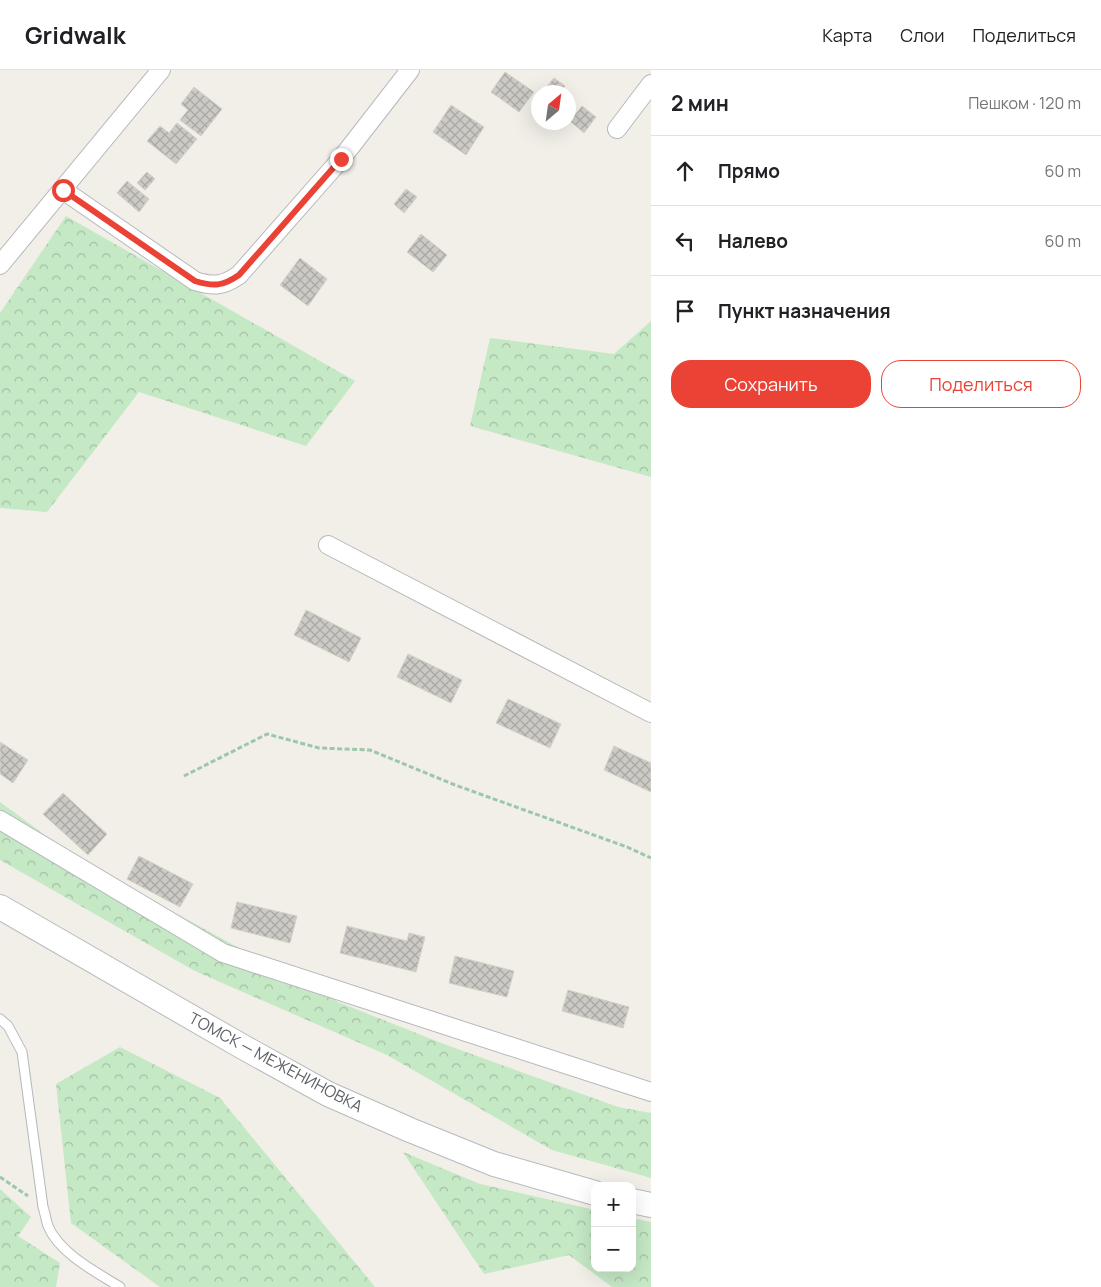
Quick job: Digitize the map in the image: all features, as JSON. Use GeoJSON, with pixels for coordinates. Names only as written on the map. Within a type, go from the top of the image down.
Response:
{"type":"FeatureCollection","features":[{"type":"Feature","properties":{"kind":"street"},"geometry":{"type":"LineString","coordinates":[[0,265],[161,70]]}},
{"type":"Feature","properties":{"kind":"street"},"geometry":{"type":"LineString","coordinates":[[63,190],[195,281],[208,285],[218,285],[230,281],[239,275],[341,159],[410,70]]}},
{"type":"Feature","properties":{"kind":"street"},"geometry":{"type":"LineString","coordinates":[[617,129],[651,84]]}},
{"type":"Feature","properties":{"kind":"street"},"geometry":{"type":"LineString","coordinates":[[328,545],[651,713]]}},
{"type":"Feature","properties":{"kind":"street"},"geometry":{"type":"LineString","coordinates":[[0,820],[222,953],[651,1092]]}},
{"type":"Feature","properties":{"kind":"street","name":"ТОМСК — МЕЖЕНИНОВКА"},"geometry":{"type":"LineString","coordinates":[[0,907],[328,1094],[494,1164],[591,1192]]}},
{"type":"Feature","properties":{"kind":"street"},"geometry":{"type":"LineString","coordinates":[[636,1202],[651,1205]]}},
{"type":"Feature","properties":{"kind":"lane"},"geometry":{"type":"LineString","coordinates":[[0,1019],[8,1026],[22,1052],[43,1207],[49,1227],[61,1245],[79,1261],[120,1287]]}},
{"type":"Feature","properties":{"kind":"path"},"geometry":{"type":"LineString","coordinates":[[184,776],[267,734],[318,748],[370,750],[455,785],[627,847],[651,858]]}},
{"type":"Feature","properties":{"kind":"path"},"geometry":{"type":"LineString","coordinates":[[0,1177],[43,1207]]}},
{"type":"Feature","properties":{"kind":"green space"},"geometry":{"type":"Polygon","coordinates":[[[66,216],[355,381],[306,446],[139,392],[47,512],[0,508],[0,313],[66,216]]]}},
{"type":"Feature","properties":{"kind":"green space"},"geometry":{"type":"Polygon","coordinates":[[[651,321],[651,477],[470,426],[490,338],[614,354],[651,321]]]}},
{"type":"Feature","properties":{"kind":"green space"},"geometry":{"type":"Polygon","coordinates":[[[0,802],[82,862],[338,1002],[444,1044],[618,1107],[651,1113],[651,1178],[552,1150],[387,1055],[195,971],[0,860],[0,802]]]}},
{"type":"Feature","properties":{"kind":"green space"},"geometry":{"type":"Polygon","coordinates":[[[120,1047],[220,1098],[375,1287],[160,1287],[71,1223],[56,1084],[120,1047]]]}},
{"type":"Feature","properties":{"kind":"green space"},"geometry":{"type":"Polygon","coordinates":[[[403,1152],[480,1184],[591,1209],[591,1271],[569,1255],[484,1274],[403,1152]]]}},
{"type":"Feature","properties":{"kind":"green space"},"geometry":{"type":"Polygon","coordinates":[[[0,1189],[31,1217],[18,1236],[60,1263],[56,1287],[0,1287],[0,1189]]]}},
{"type":"Feature","properties":{"kind":"green space"},"geometry":{"type":"Polygon","coordinates":[[[636,1219],[651,1222],[651,1287],[612,1287],[592,1272],[636,1272],[636,1219]]]}},
{"type":"Feature","properties":{"kind":"building"},"geometry":{"type":"Polygon","coordinates":[[[505,72],[531,90],[531,96],[519,112],[491,92],[505,72]]]}},
{"type":"Feature","properties":{"kind":"building"},"geometry":{"type":"Polygon","coordinates":[[[554,78],[564,85],[548,85],[554,78]]]}},
{"type":"Feature","properties":{"kind":"building"},"geometry":{"type":"Polygon","coordinates":[[[194,87],[222,109],[201,136],[180,120],[188,110],[181,104],[194,87]]]}},
{"type":"Feature","properties":{"kind":"building"},"geometry":{"type":"Polygon","coordinates":[[[451,105],[484,127],[466,155],[433,132],[451,105]]]}},
{"type":"Feature","properties":{"kind":"building"},"geometry":{"type":"Polygon","coordinates":[[[582,106],[596,117],[584,133],[576,126],[576,114],[582,106]]]}},
{"type":"Feature","properties":{"kind":"building"},"geometry":{"type":"Polygon","coordinates":[[[177,123],[197,139],[176,164],[147,141],[160,126],[169,133],[177,123]]]}},
{"type":"Feature","properties":{"kind":"building"},"geometry":{"type":"Polygon","coordinates":[[[147,172],[155,179],[145,190],[137,183],[147,172]]]}},
{"type":"Feature","properties":{"kind":"building"},"geometry":{"type":"Polygon","coordinates":[[[127,181],[149,199],[139,212],[117,193],[127,181]]]}},
{"type":"Feature","properties":{"kind":"building"},"geometry":{"type":"Polygon","coordinates":[[[406,189],[417,197],[404,213],[394,204],[406,189]]]}},
{"type":"Feature","properties":{"kind":"building"},"geometry":{"type":"Polygon","coordinates":[[[421,234],[447,255],[433,272],[407,252],[421,234]]]}},
{"type":"Feature","properties":{"kind":"building"},"geometry":{"type":"Polygon","coordinates":[[[300,258],[327,279],[308,306],[280,285],[300,258]]]}},
{"type":"Feature","properties":{"kind":"building"},"geometry":{"type":"Polygon","coordinates":[[[306,610],[361,638],[349,662],[294,635],[306,610]]]}},
{"type":"Feature","properties":{"kind":"building"},"geometry":{"type":"Polygon","coordinates":[[[408,654],[462,680],[451,703],[397,677],[408,654]]]}},
{"type":"Feature","properties":{"kind":"building"},"geometry":{"type":"Polygon","coordinates":[[[508,699],[561,724],[550,748],[496,723],[508,699]]]}},
{"type":"Feature","properties":{"kind":"building"},"geometry":{"type":"Polygon","coordinates":[[[0,742],[28,760],[13,783],[0,774],[0,742]]]}},
{"type":"Feature","properties":{"kind":"building"},"geometry":{"type":"Polygon","coordinates":[[[614,746],[651,763],[651,792],[604,770],[614,746]]]}},
{"type":"Feature","properties":{"kind":"building"},"geometry":{"type":"Polygon","coordinates":[[[63,793],[107,834],[88,855],[43,814],[63,793]]]}},
{"type":"Feature","properties":{"kind":"building"},"geometry":{"type":"Polygon","coordinates":[[[139,856],[193,884],[180,907],[127,879],[139,856]]]}},
{"type":"Feature","properties":{"kind":"building"},"geometry":{"type":"Polygon","coordinates":[[[237,902],[297,916],[290,943],[231,928],[237,902]]]}},
{"type":"Feature","properties":{"kind":"building"},"geometry":{"type":"Polygon","coordinates":[[[347,926],[407,941],[409,933],[425,937],[416,972],[340,953],[347,926]]]}},
{"type":"Feature","properties":{"kind":"building"},"geometry":{"type":"Polygon","coordinates":[[[455,956],[514,971],[507,997],[449,983],[455,956]]]}},
{"type":"Feature","properties":{"kind":"building"},"geometry":{"type":"Polygon","coordinates":[[[568,990],[629,1007],[623,1028],[562,1011],[568,990]]]}},
{"type":"Feature","properties":{"kind":"route"},"geometry":{"type":"LineString","coordinates":[[63,190],[195,281],[208,285],[218,285],[230,281],[239,275],[341,159]]}}]}
